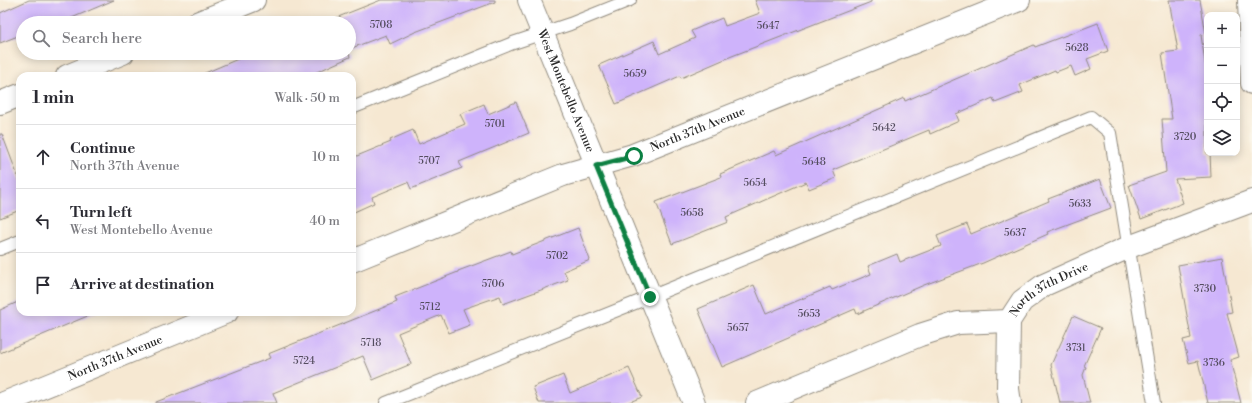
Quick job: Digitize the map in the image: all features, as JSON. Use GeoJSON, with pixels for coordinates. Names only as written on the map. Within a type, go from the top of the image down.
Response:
{"type":"FeatureCollection","features":[{"type":"Feature","properties":{"kind":"street"},"geometry":{"type":"LineString","coordinates":[[203,14],[254,0]]}},
{"type":"Feature","properties":{"kind":"street","name":"West Montebello Avenue"},"geometry":{"type":"LineString","coordinates":[[529,0],[694,403]]}},
{"type":"Feature","properties":{"kind":"street","name":"North 37th Avenue"},"geometry":{"type":"LineString","coordinates":[[356,259],[563,175],[634,156],[1019,0]]}},
{"type":"Feature","properties":{"kind":"street"},"geometry":{"type":"LineString","coordinates":[[1249,0],[1252,83]]}},
{"type":"Feature","properties":{"kind":"street"},"geometry":{"type":"LineString","coordinates":[[76,72],[106,60]]}},
{"type":"Feature","properties":{"kind":"street"},"geometry":{"type":"LineString","coordinates":[[0,103],[16,97]]}},
{"type":"Feature","properties":{"kind":"street","name":"North 37th Drive"},"geometry":{"type":"LineString","coordinates":[[757,403],[920,335],[958,323],[1009,321],[1022,301],[1044,285],[1129,247],[1252,201]]}},
{"type":"Feature","properties":{"kind":"street","name":"North 37th Avenue"},"geometry":{"type":"LineString","coordinates":[[4,403],[217,316]]}},
{"type":"Feature","properties":{"kind":"street"},"geometry":{"type":"LineString","coordinates":[[1009,321],[1008,389],[1010,403]]}},
{"type":"Feature","properties":{"kind":"lane"},"geometry":{"type":"LineString","coordinates":[[356,106],[513,43],[630,0]]}},
{"type":"Feature","properties":{"kind":"lane"},"geometry":{"type":"LineString","coordinates":[[386,403],[1090,117],[1110,134],[1154,403]]}},
{"type":"Feature","properties":{"kind":"lane"},"geometry":{"type":"LineString","coordinates":[[0,249],[16,243]]}},
{"type":"Feature","properties":{"kind":"building"},"geometry":{"type":"Polygon","coordinates":[[[29,0],[114,0],[76,16],[16,16],[16,37],[0,43],[0,13],[29,0]]]}},
{"type":"Feature","properties":{"kind":"building"},"geometry":{"type":"Polygon","coordinates":[[[381,0],[495,0],[495,2],[415,32],[390,44],[386,35],[356,46],[356,16],[341,16],[381,0]]]}},
{"type":"Feature","properties":{"kind":"building"},"geometry":{"type":"Polygon","coordinates":[[[755,0],[871,0],[871,2],[732,56],[681,78],[680,76],[616,104],[599,65],[654,41],[659,54],[695,38],[691,31],[722,18],[725,26],[760,13],[755,0]]]}},
{"type":"Feature","properties":{"kind":"building"},"geometry":{"type":"Polygon","coordinates":[[[1169,0],[1200,0],[1204,23],[1204,34],[1201,35],[1204,56],[1204,156],[1210,156],[1211,177],[1175,179],[1183,203],[1141,219],[1129,185],[1166,172],[1162,119],[1172,119],[1162,53],[1178,51],[1169,0]]]}},
{"type":"Feature","properties":{"kind":"building"},"geometry":{"type":"Polygon","coordinates":[[[1098,23],[1108,51],[1087,59],[1091,69],[1075,76],[1071,66],[1056,72],[1055,70],[1020,85],[1023,92],[995,103],[993,98],[956,114],[959,121],[930,134],[929,130],[833,170],[836,178],[809,189],[806,182],[726,217],[728,222],[672,244],[656,202],[721,177],[720,174],[774,151],[776,155],[904,98],[905,101],[1034,45],[1035,47],[1098,23]]]}},
{"type":"Feature","properties":{"kind":"building"},"geometry":{"type":"Polygon","coordinates":[[[236,60],[343,60],[317,72],[207,72],[236,60]]]}},
{"type":"Feature","properties":{"kind":"building"},"geometry":{"type":"Polygon","coordinates":[[[516,102],[529,133],[459,162],[462,168],[411,189],[408,182],[372,197],[374,203],[356,211],[356,156],[391,142],[390,140],[413,130],[419,144],[465,124],[460,114],[484,104],[488,114],[516,102]]]}},
{"type":"Feature","properties":{"kind":"building"},"geometry":{"type":"Polygon","coordinates":[[[0,134],[2,134],[16,171],[16,212],[0,218],[0,134]]]}},
{"type":"Feature","properties":{"kind":"building"},"geometry":{"type":"Polygon","coordinates":[[[1100,179],[1111,208],[1047,232],[1048,234],[983,263],[924,285],[857,314],[855,309],[722,367],[698,309],[754,285],[766,314],[830,287],[832,290],[871,274],[868,266],[897,254],[900,262],[941,246],[937,236],[967,224],[971,234],[1049,201],[1048,199],[1100,179]]]}},
{"type":"Feature","properties":{"kind":"building"},"geometry":{"type":"Polygon","coordinates":[[[578,228],[590,260],[564,271],[568,280],[503,304],[500,296],[463,309],[470,325],[449,333],[441,315],[398,333],[411,364],[373,380],[363,356],[273,393],[277,403],[156,403],[270,358],[268,354],[397,302],[395,297],[511,251],[512,254],[578,228]]]}},
{"type":"Feature","properties":{"kind":"building"},"geometry":{"type":"Polygon","coordinates":[[[1222,257],[1232,312],[1227,313],[1239,357],[1230,360],[1241,403],[1208,403],[1198,361],[1189,363],[1183,340],[1191,338],[1178,265],[1222,257]]]}},
{"type":"Feature","properties":{"kind":"building"},"geometry":{"type":"Polygon","coordinates":[[[16,303],[16,316],[88,316],[0,353],[0,310],[16,303]]]}},
{"type":"Feature","properties":{"kind":"building"},"geometry":{"type":"Polygon","coordinates":[[[1073,316],[1101,328],[1084,366],[1086,367],[1083,375],[1090,403],[1060,403],[1051,365],[1073,316]]]}},
{"type":"Feature","properties":{"kind":"building"},"geometry":{"type":"Polygon","coordinates":[[[629,368],[642,397],[627,403],[539,403],[533,387],[563,375],[570,393],[629,368]]]}},
{"type":"Feature","properties":{"kind":"route"},"geometry":{"type":"LineString","coordinates":[[634,156],[596,166],[650,297]]}}]}
